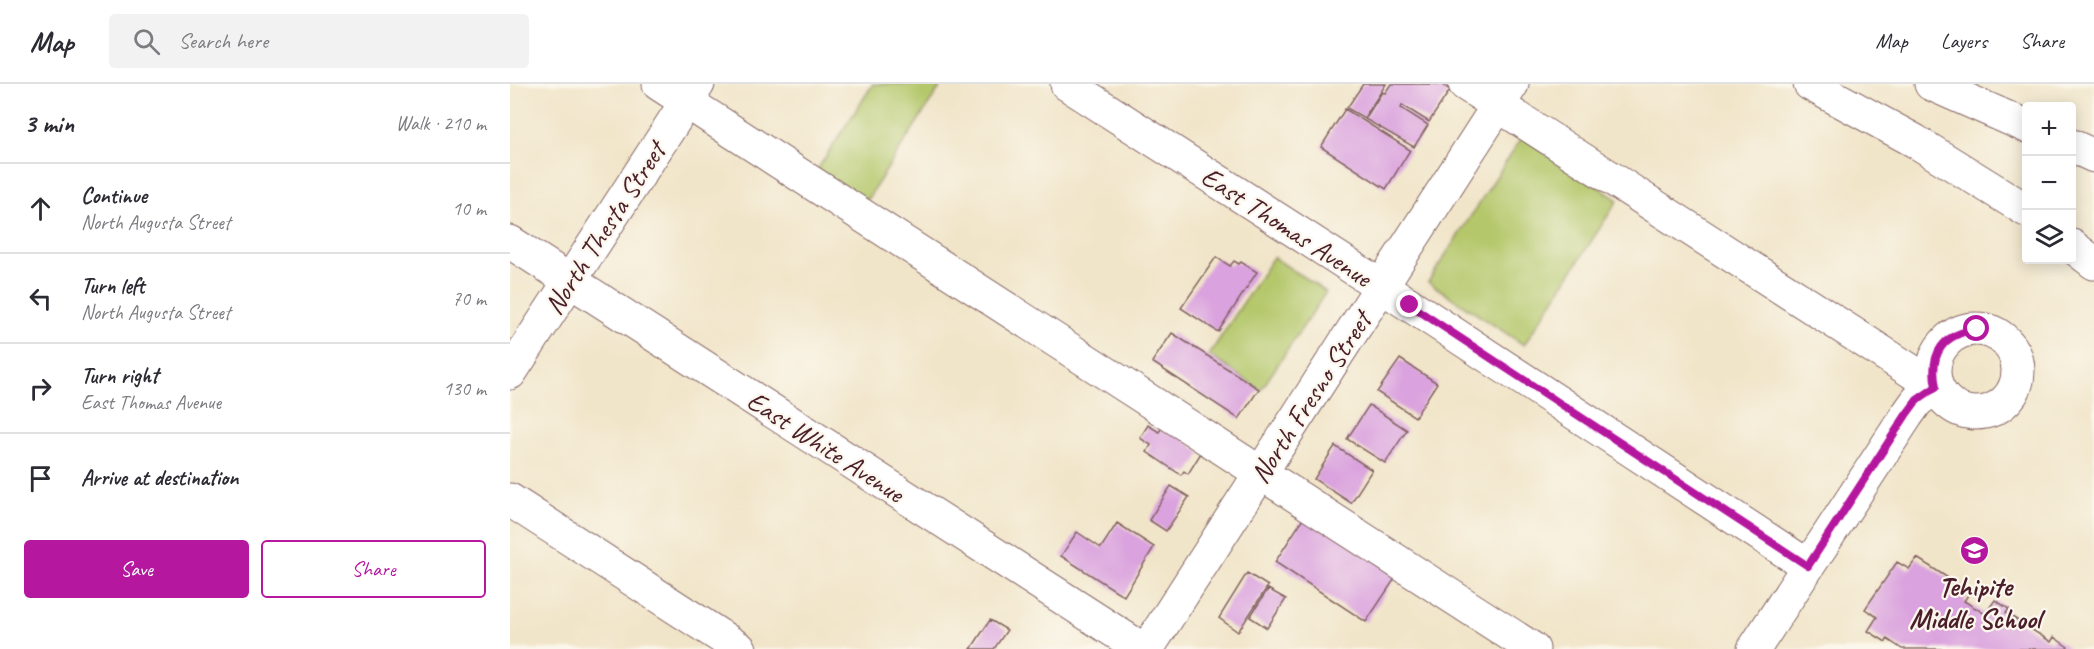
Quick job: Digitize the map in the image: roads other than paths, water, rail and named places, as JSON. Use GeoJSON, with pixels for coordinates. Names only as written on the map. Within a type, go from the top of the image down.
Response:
{"type":"FeatureCollection","features":[{"type":"Feature","properties":{"kind":"main road"},"geometry":{"type":"LineString","coordinates":[[659,84],[692,93],[1261,472],[1533,649]]}},
{"type":"Feature","properties":{"kind":"main road","name":"East Thomas Avenue"},"geometry":{"type":"LineString","coordinates":[[1067,84],[1381,286],[1808,566]]}},
{"type":"Feature","properties":{"kind":"main road"},"geometry":{"type":"LineString","coordinates":[[1465,84],[1504,95],[1936,387],[1917,400],[1906,415],[1754,649]]}},
{"type":"Feature","properties":{"kind":"main road"},"geometry":{"type":"LineString","coordinates":[[1810,84],[1915,141],[2022,208]]}},
{"type":"Feature","properties":{"kind":"main road"},"geometry":{"type":"LineString","coordinates":[[1931,84],[2022,124]]}},
{"type":"Feature","properties":{"kind":"main road","name":"North Thesta Street"},"geometry":{"type":"LineString","coordinates":[[510,373],[692,93]]}},
{"type":"Feature","properties":{"kind":"main road","name":"North Fresno Street"},"geometry":{"type":"LineString","coordinates":[[1147,649],[1504,95]]}},
{"type":"Feature","properties":{"kind":"main road"},"geometry":{"type":"LineString","coordinates":[[2076,148],[2094,156]]}},
{"type":"Feature","properties":{"kind":"main road"},"geometry":{"type":"LineString","coordinates":[[2076,241],[2094,252]]}},
{"type":"Feature","properties":{"kind":"main road","name":"East White Avenue"},"geometry":{"type":"LineString","coordinates":[[510,242],[1142,649]]}},
{"type":"Feature","properties":{"kind":"main road"},"geometry":{"type":"LineString","coordinates":[[2076,249],[2094,263]]}},
{"type":"Feature","properties":{"kind":"main road"},"geometry":{"type":"LineString","coordinates":[[510,500],[740,649]]}},
{"type":"Feature","properties":{"kind":"place","name":"Tehipite Middle School"},"geometry":{"type":"Point","coordinates":[1975,550]}}]}
